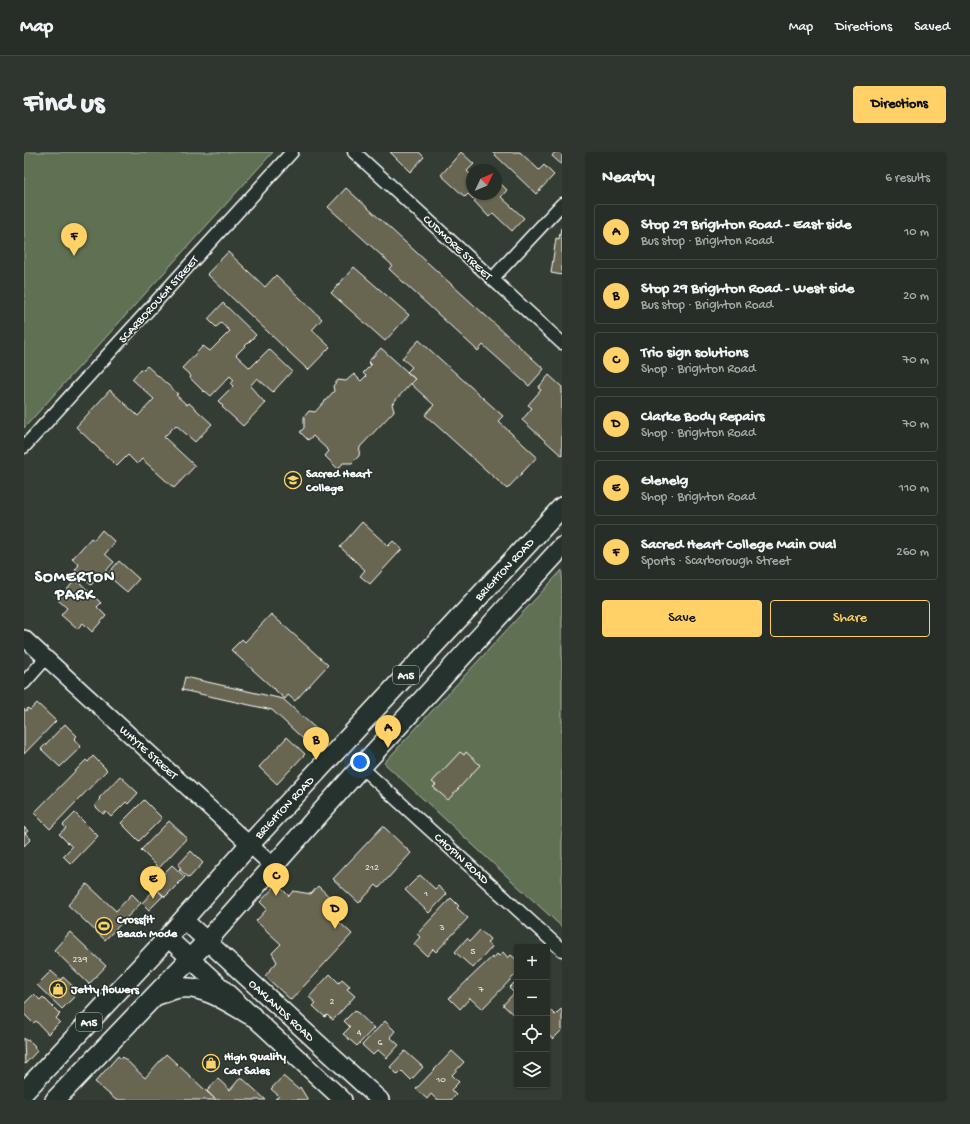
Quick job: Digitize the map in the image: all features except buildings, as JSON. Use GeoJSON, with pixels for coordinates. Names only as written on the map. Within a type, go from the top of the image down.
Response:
{"type":"FeatureCollection","features":[{"type":"Feature","properties":{"kind":"main road","name":"BRIGHTON ROAD"},"geometry":{"type":"LineString","coordinates":[[24,1092],[167,938],[250,844],[562,507]]}},
{"type":"Feature","properties":{"kind":"main road","name":"A15"},"geometry":{"type":"LineString","coordinates":[[55,1100],[206,941],[361,767],[562,547]]}},
{"type":"Feature","properties":{"kind":"main road","name":"OAKLANDS ROAD"},"geometry":{"type":"LineString","coordinates":[[183,919],[380,1100]]}},
{"type":"Feature","properties":{"kind":"main road","name":"OAKLANDS ROAD"},"geometry":{"type":"LineString","coordinates":[[167,938],[343,1100]]}},
{"type":"Feature","properties":{"kind":"main road"},"geometry":{"type":"LineString","coordinates":[[154,996],[179,988],[193,988],[225,1000],[252,1016]]}},
{"type":"Feature","properties":{"kind":"street","name":"SCARBOROUGH STREET"},"geometry":{"type":"LineString","coordinates":[[24,447],[292,152]]}},
{"type":"Feature","properties":{"kind":"street","name":"CUDMORE STREET"},"geometry":{"type":"LineString","coordinates":[[354,152],[562,343]]}},
{"type":"Feature","properties":{"kind":"street"},"geometry":{"type":"LineString","coordinates":[[492,279],[562,204]]}},
{"type":"Feature","properties":{"kind":"street","name":"WHYTE STREET"},"geometry":{"type":"LineString","coordinates":[[24,638],[273,866]]}},
{"type":"Feature","properties":{"kind":"street"},"geometry":{"type":"LineString","coordinates":[[24,683],[46,658]]}},
{"type":"Feature","properties":{"kind":"street","name":"CHOPIN ROAD"},"geometry":{"type":"LineString","coordinates":[[361,767],[562,950]]}},
{"type":"Feature","properties":{"kind":"green space"},"geometry":{"type":"Polygon","coordinates":[[[24,152],[273,152],[24,428],[24,152]]]}},
{"type":"Feature","properties":{"kind":"green space"},"geometry":{"type":"Polygon","coordinates":[[[562,570],[562,927],[384,763],[562,570]]]}},
{"type":"Feature","properties":{"kind":"place","name":"Sacred Heart College Main Oval"},"geometry":{"type":"Point","coordinates":[74,256]}},
{"type":"Feature","properties":{"kind":"place","name":"Sacred Heart College"},"geometry":{"type":"Point","coordinates":[293,480]}},
{"type":"Feature","properties":{"kind":"place","name":"Stop 29 Brighton Road - East side"},"geometry":{"type":"Point","coordinates":[388,748]}},
{"type":"Feature","properties":{"kind":"place","name":"Stop 29 Brighton Road - West side"},"geometry":{"type":"Point","coordinates":[316,760]}},
{"type":"Feature","properties":{"kind":"place","name":"Trio sign solutions"},"geometry":{"type":"Point","coordinates":[276,896]}},
{"type":"Feature","properties":{"kind":"place","name":"Glenelg"},"geometry":{"type":"Point","coordinates":[153,899]}},
{"type":"Feature","properties":{"kind":"place","name":"Crossfit Beach Mode"},"geometry":{"type":"Point","coordinates":[104,926]}},
{"type":"Feature","properties":{"kind":"place","name":"Clarke Body Repairs"},"geometry":{"type":"Point","coordinates":[335,929]}},
{"type":"Feature","properties":{"kind":"place","name":"Jetty flowers"},"geometry":{"type":"Point","coordinates":[58,989]}},
{"type":"Feature","properties":{"kind":"place","name":"High Quality Car Sales"},"geometry":{"type":"Point","coordinates":[211,1063]}},
{"type":"Feature","properties":{"kind":"district","name":"SOMERTON PARK"},"geometry":{"type":"Point","coordinates":[75,584]}}]}
